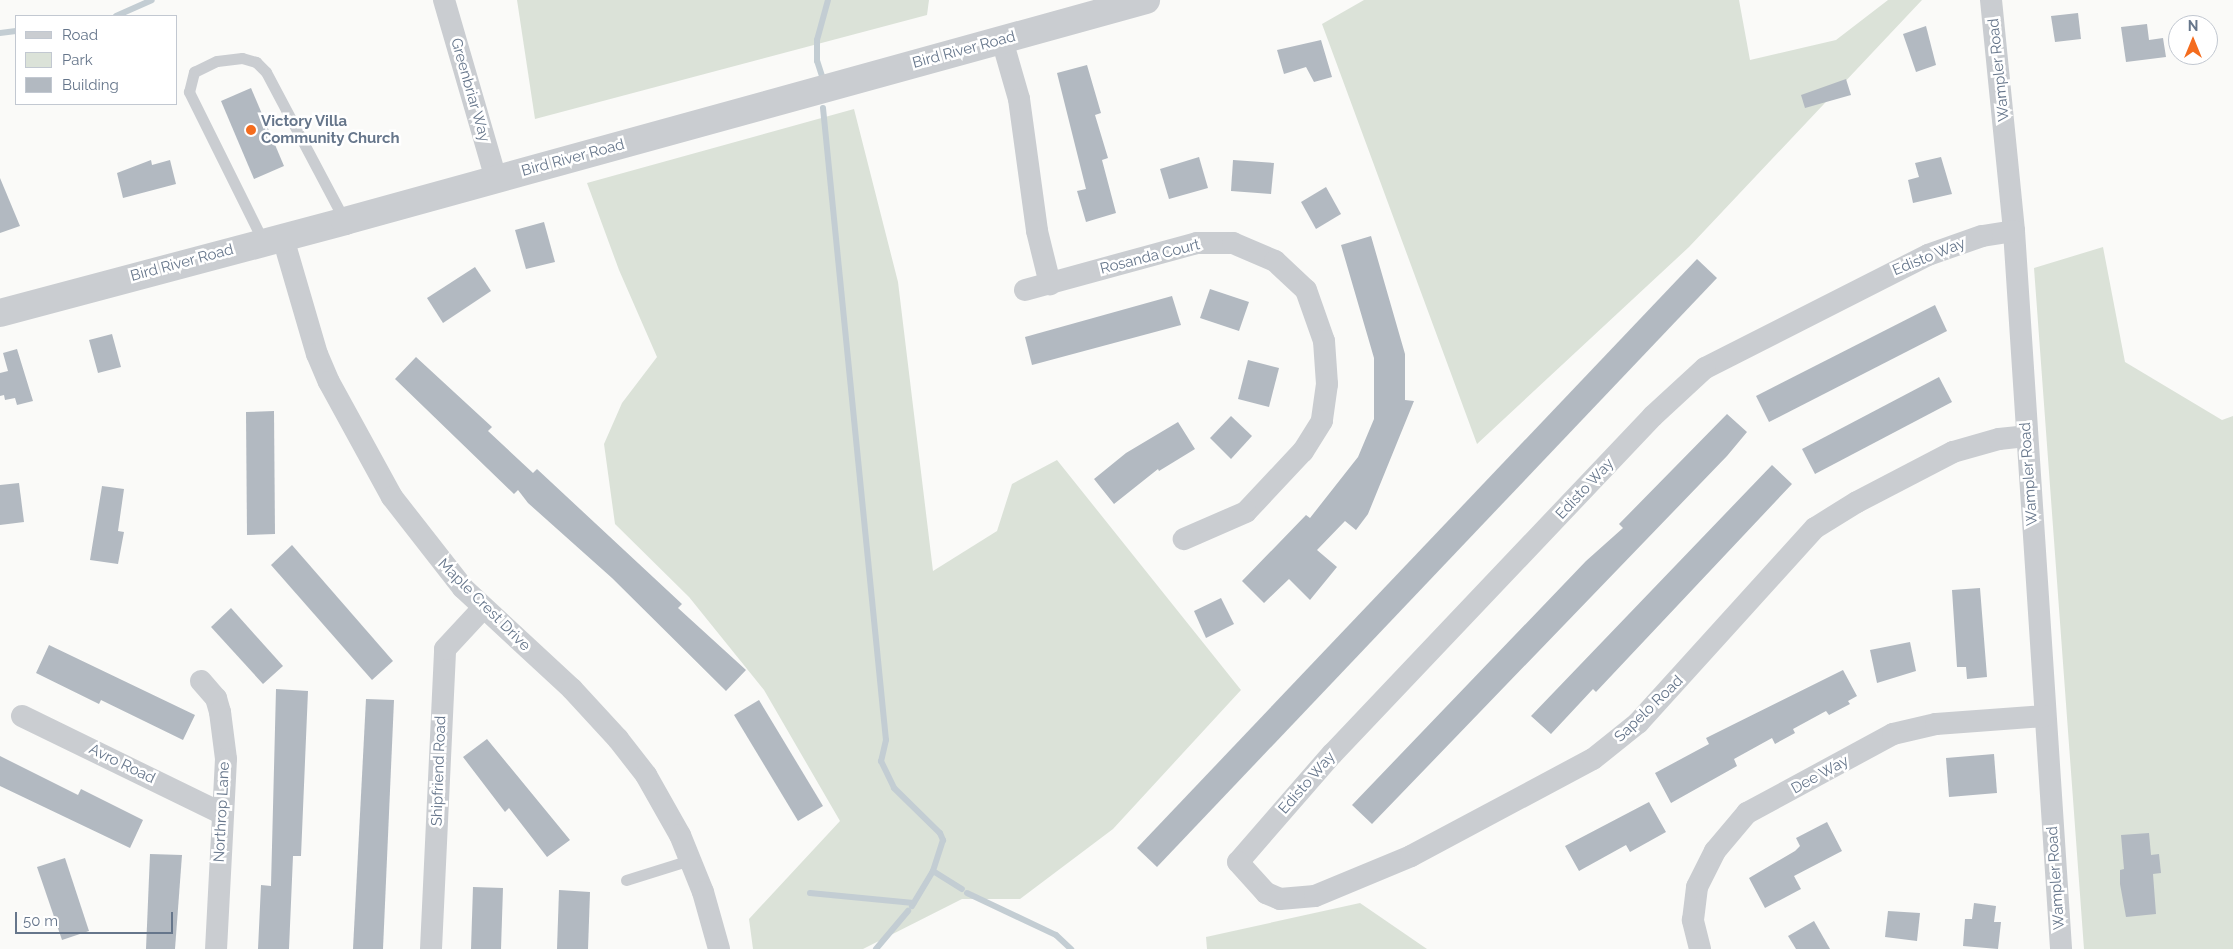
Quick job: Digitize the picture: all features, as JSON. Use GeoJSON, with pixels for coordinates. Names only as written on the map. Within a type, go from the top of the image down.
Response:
{"type":"FeatureCollection","features":[{"type":"Feature","properties":{"kind":"street","name":"Greenbriar Way"},"geometry":{"type":"LineString","coordinates":[[444,0],[496,179]]}},
{"type":"Feature","properties":{"kind":"street","name":"Bird River Road"},"geometry":{"type":"LineString","coordinates":[[0,312],[345,221],[1146,0]]}},
{"type":"Feature","properties":{"kind":"street","name":"Wampler Road"},"geometry":{"type":"LineString","coordinates":[[1991,0],[2014,231],[2044,716],[2061,949]]}},
{"type":"Feature","properties":{"kind":"street"},"geometry":{"type":"LineString","coordinates":[[1002,40],[1019,99],[1037,231],[1050,284]]}},
{"type":"Feature","properties":{"kind":"street","name":"Edisto Way"},"geometry":{"type":"LineString","coordinates":[[1238,862],[1332,754],[1653,416],[1705,368],[1928,255],[1982,236],[2014,231]]}},
{"type":"Feature","properties":{"kind":"street","name":"Maple Crest Drive"},"geometry":{"type":"LineString","coordinates":[[273,240],[317,354],[344,413],[392,497],[436,558],[483,608],[572,689],[618,739],[646,775],[690,860],[703,892],[719,949]]}},
{"type":"Feature","properties":{"kind":"street","name":"Rosanda Court"},"geometry":{"type":"LineString","coordinates":[[1025,290],[1197,243],[1233,243],[1275,261],[1306,290],[1324,341],[1327,384],[1322,421],[1304,451],[1246,512],[1184,539]]}},
{"type":"Feature","properties":{"kind":"street","name":"Sapelo Road"},"geometry":{"type":"LineString","coordinates":[[1238,862],[1266,893],[1280,898],[1315,896],[1411,856],[1593,759],[1638,723],[1816,528],[1857,502],[1953,452],[1999,439],[2026,436]]}},
{"type":"Feature","properties":{"kind":"street","name":"Shipfriend Road"},"geometry":{"type":"LineString","coordinates":[[431,949],[445,649],[483,608]]}},
{"type":"Feature","properties":{"kind":"street","name":"Northrop Lane"},"geometry":{"type":"LineString","coordinates":[[201,681],[216,698],[223,726],[226,758],[216,949]]}},
{"type":"Feature","properties":{"kind":"street","name":"Avro Road"},"geometry":{"type":"LineString","coordinates":[[22,716],[222,813]]}},
{"type":"Feature","properties":{"kind":"street","name":"Dee Way"},"geometry":{"type":"LineString","coordinates":[[1700,949],[1693,920],[1697,887],[1715,851],[1747,813],[1893,734],[1936,724],[2044,716]]}},
{"type":"Feature","properties":{"kind":"lane"},"geometry":{"type":"LineString","coordinates":[[273,240],[189,92],[194,72],[217,61],[242,58],[256,62],[266,72],[345,221]]}},
{"type":"Feature","properties":{"kind":"lane"},"geometry":{"type":"LineString","coordinates":[[626,880],[690,860]]}},
{"type":"Feature","properties":{"kind":"green space"},"geometry":{"type":"Polygon","coordinates":[[[517,0],[929,0],[927,15],[535,119],[517,0]]]}},
{"type":"Feature","properties":{"kind":"green space"},"geometry":{"type":"Polygon","coordinates":[[[1364,0],[1739,0],[1750,60],[1836,40],[1888,0],[1922,0],[1689,247],[1477,444],[1322,24],[1364,0]]]}},
{"type":"Feature","properties":{"kind":"green space"},"geometry":{"type":"Polygon","coordinates":[[[854,109],[898,282],[933,571],[997,531],[1012,484],[1057,460],[1241,690],[1113,829],[1020,899],[962,899],[863,949],[753,949],[749,919],[840,821],[764,690],[689,597],[615,524],[604,444],[622,403],[657,357],[619,270],[587,183],[854,109]]]}},
{"type":"Feature","properties":{"kind":"green space"},"geometry":{"type":"Polygon","coordinates":[[[2103,247],[2125,362],[2222,420],[2233,416],[2233,949],[2084,949],[2034,268],[2103,247]]]}},
{"type":"Feature","properties":{"kind":"green space"},"geometry":{"type":"Polygon","coordinates":[[[1360,903],[1427,949],[1207,949],[1206,937],[1360,903]]]}},
{"type":"Feature","properties":{"kind":"building"},"geometry":{"type":"Polygon","coordinates":[[[2078,13],[2081,39],[2055,42],[2051,16],[2078,13]]]}},
{"type":"Feature","properties":{"kind":"building"},"geometry":{"type":"Polygon","coordinates":[[[2147,24],[2149,40],[2163,38],[2166,57],[2126,62],[2121,27],[2147,24]]]}},
{"type":"Feature","properties":{"kind":"building"},"geometry":{"type":"Polygon","coordinates":[[[1926,26],[1936,65],[1916,72],[1903,34],[1926,26]]]}},
{"type":"Feature","properties":{"kind":"building"},"geometry":{"type":"Polygon","coordinates":[[[1321,40],[1332,77],[1314,82],[1306,67],[1284,74],[1277,50],[1321,40]]]}},
{"type":"Feature","properties":{"kind":"building"},"geometry":{"type":"Polygon","coordinates":[[[1087,65],[1101,113],[1095,115],[1108,158],[1102,160],[1116,213],[1086,222],[1077,191],[1086,189],[1057,73],[1087,65]]]}},
{"type":"Feature","properties":{"kind":"building"},"geometry":{"type":"Polygon","coordinates":[[[1846,79],[1851,95],[1805,108],[1801,95],[1846,79]]]}},
{"type":"Feature","properties":{"kind":"building","name":"Victory Villa Community Church"},"geometry":{"type":"Polygon","coordinates":[[[251,88],[284,166],[254,179],[221,101],[251,88]]]}},
{"type":"Feature","properties":{"kind":"building"},"geometry":{"type":"Polygon","coordinates":[[[1199,157],[1208,188],[1169,199],[1160,169],[1199,157]]]}},
{"type":"Feature","properties":{"kind":"building"},"geometry":{"type":"Polygon","coordinates":[[[1941,157],[1952,194],[1913,203],[1908,180],[1919,177],[1915,163],[1941,157]]]}},
{"type":"Feature","properties":{"kind":"building"},"geometry":{"type":"Polygon","coordinates":[[[151,160],[152,165],[170,160],[176,184],[123,198],[117,173],[151,160]]]}},
{"type":"Feature","properties":{"kind":"building"},"geometry":{"type":"Polygon","coordinates":[[[1233,160],[1274,163],[1271,194],[1231,191],[1233,160]]]}},
{"type":"Feature","properties":{"kind":"building"},"geometry":{"type":"Polygon","coordinates":[[[0,178],[20,226],[0,233],[0,178]]]}},
{"type":"Feature","properties":{"kind":"building"},"geometry":{"type":"Polygon","coordinates":[[[1326,187],[1341,214],[1316,229],[1301,202],[1326,187]]]}},
{"type":"Feature","properties":{"kind":"building"},"geometry":{"type":"Polygon","coordinates":[[[544,222],[555,262],[526,269],[515,230],[544,222]]]}},
{"type":"Feature","properties":{"kind":"building"},"geometry":{"type":"Polygon","coordinates":[[[1371,236],[1405,354],[1405,400],[1414,401],[1368,514],[1356,530],[1345,521],[1317,550],[1337,567],[1310,600],[1289,579],[1264,603],[1242,581],[1306,515],[1310,518],[1358,457],[1374,419],[1374,358],[1341,245],[1371,236]]]}},
{"type":"Feature","properties":{"kind":"building"},"geometry":{"type":"Polygon","coordinates":[[[1697,259],[1717,278],[1157,867],[1137,848],[1697,259]]]}},
{"type":"Feature","properties":{"kind":"building"},"geometry":{"type":"Polygon","coordinates":[[[475,267],[491,291],[443,323],[427,298],[475,267]]]}},
{"type":"Feature","properties":{"kind":"building"},"geometry":{"type":"Polygon","coordinates":[[[1210,289],[1249,302],[1239,331],[1200,318],[1210,289]]]}},
{"type":"Feature","properties":{"kind":"building"},"geometry":{"type":"Polygon","coordinates":[[[1172,296],[1181,325],[1032,365],[1025,337],[1172,296]]]}},
{"type":"Feature","properties":{"kind":"building"},"geometry":{"type":"Polygon","coordinates":[[[1935,305],[1947,331],[1769,422],[1756,396],[1935,305]]]}},
{"type":"Feature","properties":{"kind":"building"},"geometry":{"type":"Polygon","coordinates":[[[112,334],[121,367],[98,373],[89,340],[112,334]]]}},
{"type":"Feature","properties":{"kind":"building"},"geometry":{"type":"Polygon","coordinates":[[[17,349],[33,401],[17,405],[15,398],[5,400],[4,395],[0,396],[0,373],[8,371],[3,353],[17,349]]]}},
{"type":"Feature","properties":{"kind":"building"},"geometry":{"type":"Polygon","coordinates":[[[416,357],[492,427],[488,431],[533,473],[537,469],[682,604],[678,608],[746,670],[726,691],[612,578],[528,503],[518,490],[514,494],[395,379],[416,357]]]}},
{"type":"Feature","properties":{"kind":"building"},"geometry":{"type":"Polygon","coordinates":[[[1248,360],[1279,368],[1269,407],[1238,399],[1248,360]]]}},
{"type":"Feature","properties":{"kind":"building"},"geometry":{"type":"Polygon","coordinates":[[[1939,377],[1952,402],[1815,474],[1802,449],[1939,377]]]}},
{"type":"Feature","properties":{"kind":"building"},"geometry":{"type":"Polygon","coordinates":[[[274,411],[275,534],[247,535],[246,412],[274,411]]]}},
{"type":"Feature","properties":{"kind":"building"},"geometry":{"type":"Polygon","coordinates":[[[1727,414],[1747,432],[1727,456],[1372,824],[1352,805],[1586,561],[1623,528],[1619,524],[1727,414]]]}},
{"type":"Feature","properties":{"kind":"building"},"geometry":{"type":"Polygon","coordinates":[[[1231,416],[1252,436],[1231,459],[1210,438],[1231,416]]]}},
{"type":"Feature","properties":{"kind":"building"},"geometry":{"type":"Polygon","coordinates":[[[1178,422],[1195,449],[1159,471],[1158,469],[1114,504],[1094,479],[1126,453],[1178,422]]]}},
{"type":"Feature","properties":{"kind":"building"},"geometry":{"type":"Polygon","coordinates":[[[1772,465],[1792,484],[1596,692],[1593,689],[1551,734],[1531,716],[1772,465]]]}},
{"type":"Feature","properties":{"kind":"building"},"geometry":{"type":"Polygon","coordinates":[[[19,483],[24,522],[0,525],[0,485],[19,483]]]}},
{"type":"Feature","properties":{"kind":"building"},"geometry":{"type":"Polygon","coordinates":[[[102,486],[124,489],[118,531],[124,532],[118,564],[90,560],[102,486]]]}},
{"type":"Feature","properties":{"kind":"building"},"geometry":{"type":"Polygon","coordinates":[[[292,545],[393,661],[372,680],[271,565],[292,545]]]}},
{"type":"Feature","properties":{"kind":"building"},"geometry":{"type":"Polygon","coordinates":[[[1980,588],[1987,677],[1967,679],[1966,667],[1957,667],[1952,590],[1980,588]]]}},
{"type":"Feature","properties":{"kind":"building"},"geometry":{"type":"Polygon","coordinates":[[[1221,598],[1234,624],[1206,638],[1194,611],[1221,598]]]}},
{"type":"Feature","properties":{"kind":"building"},"geometry":{"type":"Polygon","coordinates":[[[231,608],[283,666],[263,684],[211,627],[231,608]]]}},
{"type":"Feature","properties":{"kind":"building"},"geometry":{"type":"Polygon","coordinates":[[[1910,642],[1916,671],[1877,683],[1870,650],[1910,642]]]}},
{"type":"Feature","properties":{"kind":"building"},"geometry":{"type":"Polygon","coordinates":[[[49,645],[195,715],[183,740],[101,700],[99,704],[36,673],[49,645]]]}},
{"type":"Feature","properties":{"kind":"building"},"geometry":{"type":"Polygon","coordinates":[[[1843,670],[1857,696],[1848,701],[1850,704],[1829,715],[1826,711],[1793,729],[1795,733],[1775,744],[1772,738],[1734,759],[1737,766],[1671,803],[1655,773],[1709,744],[1706,738],[1843,670]]]}},
{"type":"Feature","properties":{"kind":"building"},"geometry":{"type":"Polygon","coordinates":[[[276,689],[308,691],[301,856],[293,856],[289,949],[258,949],[261,885],[271,886],[276,689]]]}},
{"type":"Feature","properties":{"kind":"building"},"geometry":{"type":"Polygon","coordinates":[[[366,699],[394,700],[383,949],[353,949],[366,699]]]}},
{"type":"Feature","properties":{"kind":"building"},"geometry":{"type":"Polygon","coordinates":[[[759,700],[823,806],[798,821],[734,715],[759,700]]]}},
{"type":"Feature","properties":{"kind":"building"},"geometry":{"type":"Polygon","coordinates":[[[487,739],[570,840],[547,857],[509,808],[505,812],[463,757],[487,739]]]}},
{"type":"Feature","properties":{"kind":"building"},"geometry":{"type":"Polygon","coordinates":[[[1994,754],[1997,793],[1949,797],[1946,758],[1994,754]]]}},
{"type":"Feature","properties":{"kind":"building"},"geometry":{"type":"Polygon","coordinates":[[[0,756],[78,795],[81,789],[143,820],[130,848],[0,786],[0,756]]]}},
{"type":"Feature","properties":{"kind":"building"},"geometry":{"type":"Polygon","coordinates":[[[1649,802],[1666,832],[1630,852],[1626,845],[1579,871],[1565,846],[1649,802]]]}},
{"type":"Feature","properties":{"kind":"building"},"geometry":{"type":"Polygon","coordinates":[[[1827,822],[1842,851],[1794,876],[1801,889],[1765,908],[1749,878],[1795,851],[1800,846],[1796,838],[1827,822]]]}},
{"type":"Feature","properties":{"kind":"building"},"geometry":{"type":"Polygon","coordinates":[[[2149,833],[2151,855],[2159,854],[2161,873],[2153,874],[2156,914],[2126,917],[2120,884],[2120,870],[2124,869],[2121,835],[2149,833]]]}},
{"type":"Feature","properties":{"kind":"building"},"geometry":{"type":"Polygon","coordinates":[[[150,854],[182,855],[175,949],[146,949],[150,854]]]}},
{"type":"Feature","properties":{"kind":"building"},"geometry":{"type":"Polygon","coordinates":[[[65,858],[89,931],[62,940],[37,867],[65,858]]]}},
{"type":"Feature","properties":{"kind":"building"},"geometry":{"type":"Polygon","coordinates":[[[473,887],[503,888],[501,949],[471,949],[473,887]]]}},
{"type":"Feature","properties":{"kind":"building"},"geometry":{"type":"Polygon","coordinates":[[[559,890],[590,892],[588,949],[557,949],[559,890]]]}},
{"type":"Feature","properties":{"kind":"building"},"geometry":{"type":"Polygon","coordinates":[[[1974,903],[1996,906],[1994,922],[2001,922],[1998,949],[1963,946],[1965,919],[1972,919],[1974,903]]]}},
{"type":"Feature","properties":{"kind":"building"},"geometry":{"type":"Polygon","coordinates":[[[1888,911],[1920,913],[1917,941],[1885,937],[1888,911]]]}},
{"type":"Feature","properties":{"kind":"building"},"geometry":{"type":"Polygon","coordinates":[[[1814,921],[1830,949],[1796,949],[1788,936],[1814,921]]]}},
{"type":"Feature","properties":{"kind":"waterway"},"geometry":{"type":"LineString","coordinates":[[118,15],[152,0]]}},
{"type":"Feature","properties":{"kind":"waterway"},"geometry":{"type":"LineString","coordinates":[[822,76],[817,61],[817,40],[828,0]]}},
{"type":"Feature","properties":{"kind":"waterway"},"geometry":{"type":"LineString","coordinates":[[0,33],[15,31]]}},
{"type":"Feature","properties":{"kind":"waterway"},"geometry":{"type":"LineString","coordinates":[[823,108],[886,740],[881,761],[894,788],[940,833],[943,840],[933,871],[912,906]]}},
{"type":"Feature","properties":{"kind":"waterway"},"geometry":{"type":"LineString","coordinates":[[933,871],[962,889]]}},
{"type":"Feature","properties":{"kind":"waterway"},"geometry":{"type":"LineString","coordinates":[[810,893],[914,903]]}},
{"type":"Feature","properties":{"kind":"waterway"},"geometry":{"type":"LineString","coordinates":[[967,893],[1056,935],[1071,949]]}},
{"type":"Feature","properties":{"kind":"waterway"},"geometry":{"type":"LineString","coordinates":[[876,949],[908,911]]}},
{"type":"Feature","properties":{"kind":"place","name":"Victory Villa Community Church"},"geometry":{"type":"Point","coordinates":[251,130]}}]}
